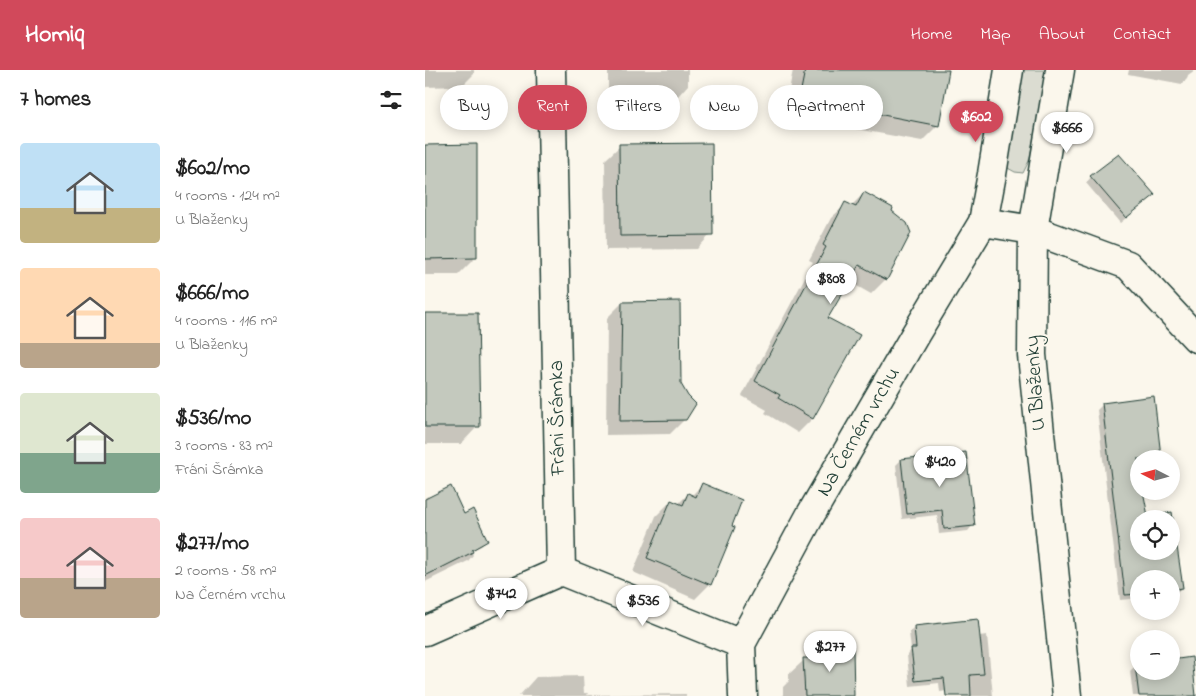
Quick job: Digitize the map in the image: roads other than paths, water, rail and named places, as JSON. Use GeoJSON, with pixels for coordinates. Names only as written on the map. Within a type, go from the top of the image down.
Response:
{"type":"FeatureCollection","features":[{"type":"Feature","properties":{"kind":"street","name":"Fráni Šrámka"},"geometry":{"type":"LineString","coordinates":[[551,70],[561,571]]}},
{"type":"Feature","properties":{"kind":"street"},"geometry":{"type":"LineString","coordinates":[[1009,70],[983,222],[1033,230],[1128,265],[1196,338]]}},
{"type":"Feature","properties":{"kind":"street","name":"U Blaženky"},"geometry":{"type":"LineString","coordinates":[[1060,70],[1033,230],[1032,355],[1067,696]]}},
{"type":"Feature","properties":{"kind":"street","name":"Na Černém vrchu"},"geometry":{"type":"LineString","coordinates":[[741,644],[811,514],[983,222]]}},
{"type":"Feature","properties":{"kind":"street"},"geometry":{"type":"LineString","coordinates":[[425,631],[561,571],[741,644],[743,696]]}}]}
